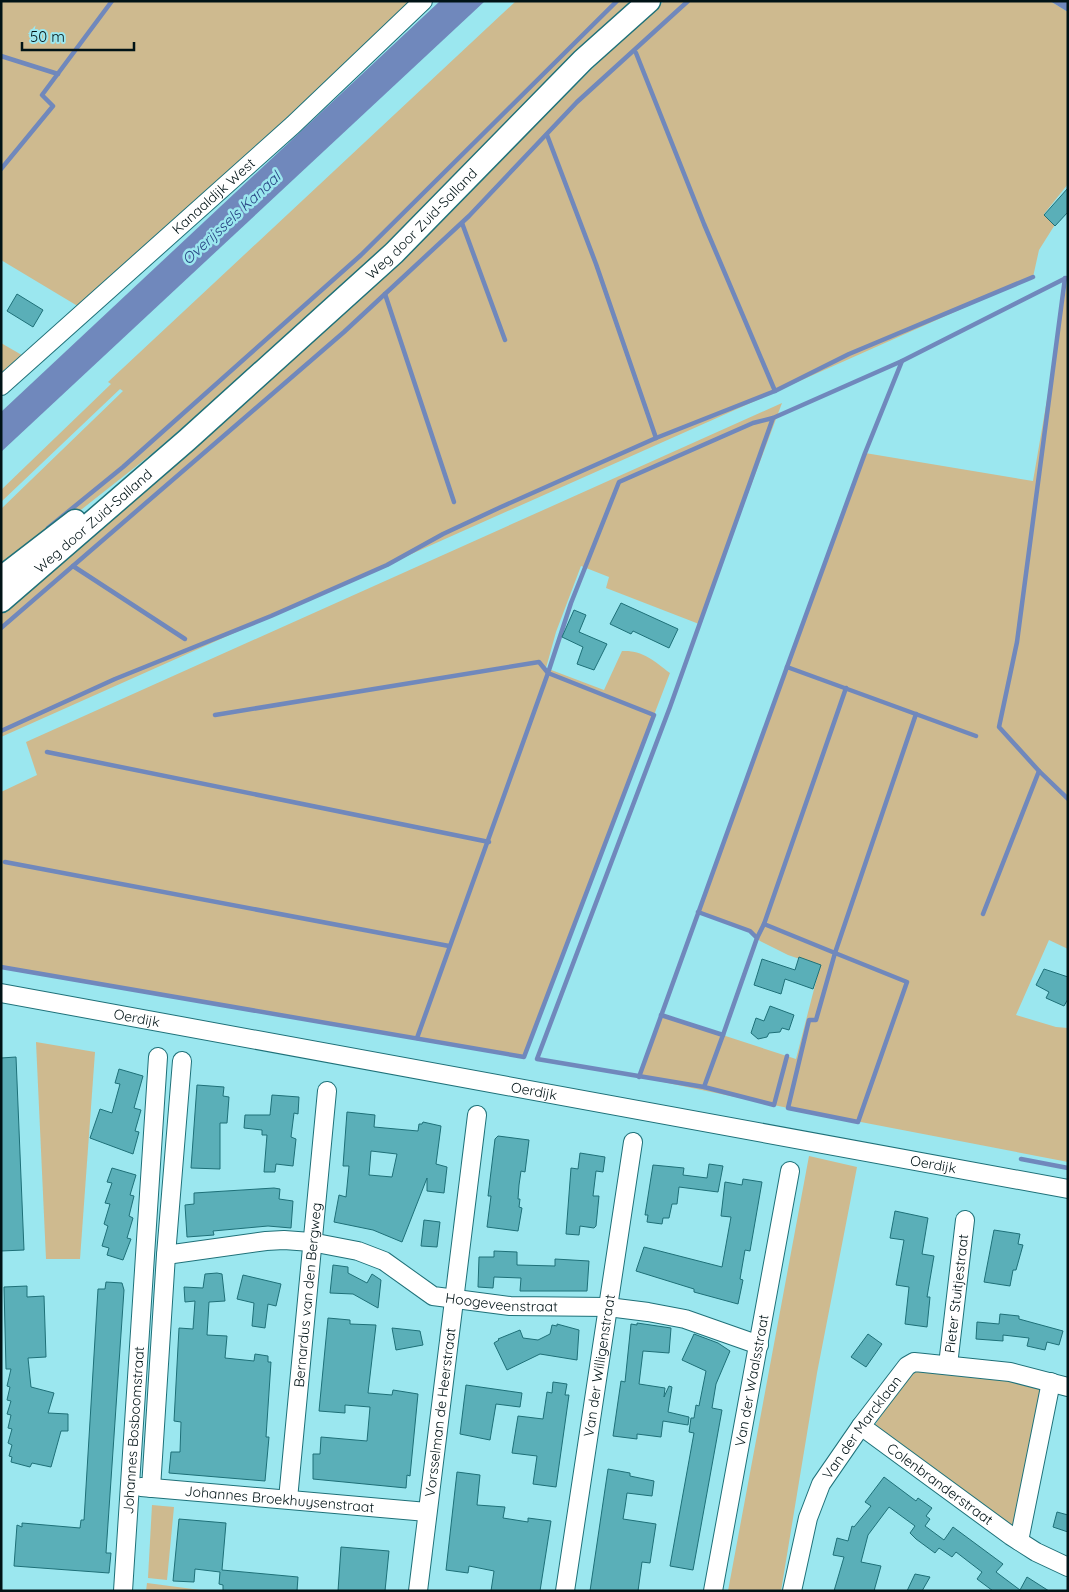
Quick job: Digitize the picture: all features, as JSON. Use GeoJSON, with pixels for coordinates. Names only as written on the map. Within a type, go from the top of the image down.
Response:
{"type":"FeatureCollection","features":[{"type":"Feature","properties":{"kind":"main road","name":"Weg door Zuid-Salland"},"geometry":{"type":"LineString","coordinates":[[1,601],[187,440],[394,253],[583,60],[649,1]]}},
{"type":"Feature","properties":{"kind":"main road","name":"Weg door Zuid-Salland"},"geometry":{"type":"LineString","coordinates":[[1,578],[53,536],[187,440]]}},
{"type":"Feature","properties":{"kind":"street","name":"Kanaaldijk West"},"geometry":{"type":"LineString","coordinates":[[1,386],[293,125],[423,1]]}},
{"type":"Feature","properties":{"kind":"street","name":"Oerdijk"},"geometry":{"type":"LineString","coordinates":[[1,992],[1068,1189]]}},
{"type":"Feature","properties":{"kind":"street","name":"Johannes Bosboomstraat"},"geometry":{"type":"LineString","coordinates":[[123,1591],[158,1057]]}},
{"type":"Feature","properties":{"kind":"street","name":"Johannes Bosboomstraat"},"geometry":{"type":"LineString","coordinates":[[151,1488],[165,1262],[182,1061]]}},
{"type":"Feature","properties":{"kind":"street","name":"Bernardus van den Bergweg"},"geometry":{"type":"LineString","coordinates":[[288,1499],[311,1242],[327,1091]]}},
{"type":"Feature","properties":{"kind":"street","name":"Vorsselman de Heerstraat"},"geometry":{"type":"LineString","coordinates":[[418,1591],[477,1115]]}},
{"type":"Feature","properties":{"kind":"street","name":"Van der Willigenstraat"},"geometry":{"type":"LineString","coordinates":[[565,1591],[633,1142]]}},
{"type":"Feature","properties":{"kind":"street","name":"Van der Waalsstraat"},"geometry":{"type":"LineString","coordinates":[[714,1591],[790,1171]]}},
{"type":"Feature","properties":{"kind":"street","name":"Pieter Stuitjestraat"},"geometry":{"type":"LineString","coordinates":[[948,1365],[965,1220]]}},
{"type":"Feature","properties":{"kind":"street","name":"Hoogeveenstraat"},"geometry":{"type":"LineString","coordinates":[[165,1262],[266,1241],[311,1242],[358,1251],[376,1258],[404,1273],[433,1296],[510,1306],[608,1307],[685,1319],[758,1345]]}},
{"type":"Feature","properties":{"kind":"street"},"geometry":{"type":"LineString","coordinates":[[144,1269],[165,1262]]}},
{"type":"Feature","properties":{"kind":"street","name":"Van der Marcklaan"},"geometry":{"type":"LineString","coordinates":[[792,1591],[813,1502],[831,1468],[907,1366],[914,1362],[1010,1372],[1068,1387]]}},
{"type":"Feature","properties":{"kind":"street"},"geometry":{"type":"LineString","coordinates":[[1019,1541],[1051,1382]]}},
{"type":"Feature","properties":{"kind":"street","name":"Colenbranderstraat"},"geometry":{"type":"LineString","coordinates":[[861,1426],[1019,1541],[1068,1567]]}},
{"type":"Feature","properties":{"kind":"street","name":"Johannes Broekhuysenstraat"},"geometry":{"type":"LineString","coordinates":[[130,1486],[427,1512]]}},
{"type":"Feature","properties":{"kind":"shaded area"},"geometry":{"type":"Polygon","coordinates":[[[1,1],[413,1],[81,308],[1,260],[1,1]]]}},
{"type":"Feature","properties":{"kind":"shaded area"},"geometry":{"type":"Polygon","coordinates":[[[516,1],[633,1],[536,91],[476,156],[357,277],[153,453],[1,573],[1,509],[123,391],[120,389],[1,502],[1,490],[111,384],[108,382],[516,1]]]}},
{"type":"Feature","properties":{"kind":"shaded area"},"geometry":{"type":"Polygon","coordinates":[[[664,1],[1050,1],[1068,12],[1068,184],[1044,214],[1056,223],[1039,250],[1033,277],[1,737],[1,612],[360,300],[437,226],[587,74],[664,1]]]}},
{"type":"Feature","properties":{"kind":"shaded area"},"geometry":{"type":"Polygon","coordinates":[[[1068,277],[1068,949],[1049,940],[1016,1015],[1056,1027],[1068,1028],[1068,1162],[639,1077],[661,1015],[796,1059],[820,966],[788,955],[760,941],[750,931],[698,912],[865,453],[1033,481],[1068,277]]]}},
{"type":"Feature","properties":{"kind":"shaded area"},"geometry":{"type":"Polygon","coordinates":[[[1,343],[27,358],[1,381],[1,343]]]}},
{"type":"Feature","properties":{"kind":"shaded area"},"geometry":{"type":"Polygon","coordinates":[[[782,403],[699,624],[606,588],[609,577],[581,566],[556,632],[546,668],[604,690],[622,651],[629,651],[648,657],[670,673],[524,1057],[1,967],[1,792],[37,775],[26,742],[782,403]]]}},
{"type":"Feature","properties":{"kind":"shaded area"},"geometry":{"type":"Polygon","coordinates":[[[36,1042],[95,1052],[80,1259],[46,1259],[36,1042]]]}},
{"type":"Feature","properties":{"kind":"shaded area"},"geometry":{"type":"Polygon","coordinates":[[[809,1156],[857,1167],[817,1373],[781,1591],[728,1591],[809,1156]]]}},
{"type":"Feature","properties":{"kind":"shaded area"},"geometry":{"type":"Polygon","coordinates":[[[922,1369],[985,1376],[1044,1387],[1016,1533],[875,1425],[905,1378],[922,1369]]]}},
{"type":"Feature","properties":{"kind":"shaded area"},"geometry":{"type":"Polygon","coordinates":[[[152,1505],[174,1507],[167,1580],[148,1578],[152,1505]]]}},
{"type":"Feature","properties":{"kind":"shaded area"},"geometry":{"type":"Polygon","coordinates":[[[147,1583],[208,1591],[146,1591],[147,1583]]]}},
{"type":"Feature","properties":{"kind":"water","name":"Overijssels Kanaal"},"geometry":{"type":"Polygon","coordinates":[[[440,1],[485,1],[1,452],[1,412],[440,1]]]}},
{"type":"Feature","properties":{"kind":"water"},"geometry":{"type":"Polygon","coordinates":[[[1050,1],[1068,1],[1068,12],[1050,1]]]}},
{"type":"Feature","properties":{"kind":"building"},"geometry":{"type":"Polygon","coordinates":[[[1068,188],[1068,212],[1055,226],[1044,215],[1068,188]]]}},
{"type":"Feature","properties":{"kind":"building"},"geometry":{"type":"Polygon","coordinates":[[[17,294],[43,310],[33,327],[7,311],[17,294]]]}},
{"type":"Feature","properties":{"kind":"building"},"geometry":{"type":"Polygon","coordinates":[[[621,603],[678,629],[669,648],[633,631],[631,634],[610,624],[621,603]]]}},
{"type":"Feature","properties":{"kind":"building"},"geometry":{"type":"Polygon","coordinates":[[[574,610],[586,615],[579,632],[607,644],[594,670],[577,664],[583,647],[562,637],[574,610]]]}},
{"type":"Feature","properties":{"kind":"building"},"geometry":{"type":"Polygon","coordinates":[[[799,957],[821,965],[813,989],[785,979],[781,994],[754,985],[762,959],[795,970],[799,957]]]}},
{"type":"Feature","properties":{"kind":"building"},"geometry":{"type":"Polygon","coordinates":[[[1044,969],[1068,977],[1068,999],[1064,1006],[1046,998],[1049,992],[1036,985],[1044,969]]]}},
{"type":"Feature","properties":{"kind":"building"},"geometry":{"type":"Polygon","coordinates":[[[770,1006],[794,1015],[789,1030],[782,1028],[780,1032],[769,1033],[767,1037],[758,1039],[751,1033],[756,1018],[764,1021],[770,1006]]]}},
{"type":"Feature","properties":{"kind":"building"},"geometry":{"type":"Polygon","coordinates":[[[16,1057],[24,1250],[1,1251],[1,1058],[16,1057]]]}},
{"type":"Feature","properties":{"kind":"building"},"geometry":{"type":"Polygon","coordinates":[[[119,1069],[143,1076],[134,1108],[141,1110],[135,1131],[139,1132],[133,1154],[90,1138],[100,1109],[112,1113],[120,1084],[115,1083],[119,1069]]]}},
{"type":"Feature","properties":{"kind":"building"},"geometry":{"type":"Polygon","coordinates":[[[197,1085],[224,1087],[223,1096],[229,1097],[227,1123],[220,1123],[220,1169],[191,1168],[197,1085]]]}},
{"type":"Feature","properties":{"kind":"building"},"geometry":{"type":"Polygon","coordinates":[[[272,1095],[299,1097],[298,1114],[294,1113],[291,1137],[296,1139],[293,1166],[276,1164],[275,1172],[264,1172],[267,1135],[262,1135],[262,1130],[244,1128],[245,1115],[270,1115],[272,1095]]]}},
{"type":"Feature","properties":{"kind":"building"},"geometry":{"type":"Polygon","coordinates":[[[347,1112],[375,1115],[374,1127],[418,1131],[419,1124],[423,1122],[441,1126],[436,1164],[447,1167],[444,1193],[427,1191],[427,1178],[402,1242],[373,1230],[334,1222],[339,1195],[346,1197],[349,1166],[343,1166],[347,1112]],[[371,1151],[369,1175],[392,1177],[397,1154],[371,1151]]]}},
{"type":"Feature","properties":{"kind":"building"},"geometry":{"type":"Polygon","coordinates":[[[498,1136],[529,1140],[525,1172],[521,1171],[519,1185],[519,1207],[522,1208],[518,1231],[487,1227],[491,1196],[488,1196],[495,1139],[498,1136]]]}},
{"type":"Feature","properties":{"kind":"building"},"geometry":{"type":"Polygon","coordinates":[[[580,1153],[605,1157],[603,1172],[596,1171],[593,1196],[599,1196],[596,1226],[594,1228],[580,1226],[579,1235],[566,1234],[571,1168],[578,1169],[580,1153]]]}},
{"type":"Feature","properties":{"kind":"building"},"geometry":{"type":"Polygon","coordinates":[[[709,1164],[723,1166],[718,1192],[679,1187],[677,1204],[672,1204],[669,1218],[663,1218],[662,1224],[647,1222],[648,1215],[645,1215],[653,1165],[684,1168],[683,1175],[707,1178],[709,1164]]]}},
{"type":"Feature","properties":{"kind":"building"},"geometry":{"type":"Polygon","coordinates":[[[112,1168],[136,1175],[130,1195],[134,1196],[129,1216],[133,1218],[127,1238],[131,1239],[123,1260],[107,1255],[109,1248],[102,1246],[108,1226],[104,1224],[110,1204],[105,1203],[112,1183],[107,1182],[112,1168]]]}},
{"type":"Feature","properties":{"kind":"building"},"geometry":{"type":"Polygon","coordinates":[[[743,1179],[762,1182],[750,1251],[745,1250],[740,1279],[743,1280],[738,1304],[694,1292],[694,1289],[636,1271],[644,1247],[722,1267],[731,1217],[721,1216],[725,1182],[742,1185],[743,1179]]]}},
{"type":"Feature","properties":{"kind":"building"},"geometry":{"type":"Polygon","coordinates":[[[280,1189],[279,1199],[293,1201],[291,1228],[268,1226],[213,1231],[214,1235],[187,1237],[185,1205],[194,1204],[194,1193],[280,1189]]]}},
{"type":"Feature","properties":{"kind":"building"},"geometry":{"type":"Polygon","coordinates":[[[895,1211],[928,1218],[922,1254],[934,1256],[927,1297],[930,1297],[927,1327],[905,1324],[909,1287],[896,1285],[904,1240],[890,1238],[895,1211]]]}},
{"type":"Feature","properties":{"kind":"building"},"geometry":{"type":"Polygon","coordinates":[[[424,1220],[440,1222],[437,1247],[421,1246],[424,1220]]]}},
{"type":"Feature","properties":{"kind":"building"},"geometry":{"type":"Polygon","coordinates":[[[994,1230],[1020,1234],[1018,1244],[1023,1245],[1016,1270],[1013,1270],[1010,1286],[984,1282],[994,1230]]]}},
{"type":"Feature","properties":{"kind":"building"},"geometry":{"type":"Polygon","coordinates":[[[494,1251],[517,1252],[517,1265],[555,1266],[555,1259],[589,1261],[587,1291],[520,1291],[521,1278],[494,1277],[493,1288],[478,1287],[479,1257],[494,1257],[494,1251]]]}},
{"type":"Feature","properties":{"kind":"building"},"geometry":{"type":"Polygon","coordinates":[[[333,1265],[348,1267],[348,1273],[367,1283],[372,1274],[381,1280],[378,1308],[353,1294],[330,1293],[333,1265]]]}},
{"type":"Feature","properties":{"kind":"building"},"geometry":{"type":"Polygon","coordinates":[[[205,1274],[222,1274],[225,1301],[209,1302],[207,1335],[227,1336],[225,1358],[254,1361],[255,1354],[268,1356],[268,1362],[271,1362],[266,1437],[269,1437],[265,1481],[169,1473],[171,1452],[180,1452],[181,1422],[174,1421],[179,1328],[193,1329],[195,1301],[185,1302],[184,1287],[203,1288],[205,1274]]]}},
{"type":"Feature","properties":{"kind":"building"},"geometry":{"type":"Polygon","coordinates":[[[243,1275],[281,1284],[276,1306],[268,1304],[265,1328],[252,1326],[254,1303],[237,1299],[243,1275]]]}},
{"type":"Feature","properties":{"kind":"building"},"geometry":{"type":"Polygon","coordinates":[[[106,1282],[122,1283],[124,1290],[106,1553],[111,1553],[109,1573],[14,1566],[17,1525],[22,1527],[22,1523],[80,1528],[81,1520],[84,1520],[98,1289],[105,1289],[106,1282]]]}},
{"type":"Feature","properties":{"kind":"building"},"geometry":{"type":"Polygon","coordinates":[[[27,1286],[27,1297],[44,1296],[46,1357],[28,1358],[31,1387],[54,1393],[48,1413],[68,1414],[68,1431],[61,1431],[51,1467],[32,1463],[30,1467],[11,1462],[12,1457],[9,1456],[12,1445],[8,1443],[12,1429],[8,1428],[11,1415],[7,1414],[11,1401],[7,1400],[10,1387],[7,1386],[11,1369],[6,1369],[4,1287],[27,1286]]]}},
{"type":"Feature","properties":{"kind":"building"},"geometry":{"type":"Polygon","coordinates":[[[1000,1314],[1019,1316],[1019,1319],[1063,1331],[1059,1345],[1047,1342],[1045,1350],[1027,1346],[1029,1338],[1003,1335],[1003,1341],[976,1339],[977,1322],[999,1324],[1000,1314]]]}},
{"type":"Feature","properties":{"kind":"building"},"geometry":{"type":"Polygon","coordinates":[[[328,1318],[350,1320],[350,1324],[376,1325],[368,1393],[392,1395],[393,1390],[418,1394],[410,1476],[407,1475],[406,1488],[313,1479],[313,1454],[320,1454],[321,1437],[367,1441],[370,1407],[345,1405],[345,1413],[319,1411],[328,1318]]]}},
{"type":"Feature","properties":{"kind":"building"},"geometry":{"type":"Polygon","coordinates":[[[637,1323],[671,1328],[669,1353],[643,1351],[639,1384],[665,1388],[664,1397],[669,1386],[672,1387],[668,1412],[689,1417],[688,1425],[663,1421],[661,1437],[637,1434],[637,1439],[613,1436],[621,1381],[625,1382],[631,1324],[637,1325],[637,1323]]]}},
{"type":"Feature","properties":{"kind":"building"},"geometry":{"type":"Polygon","coordinates":[[[557,1324],[579,1330],[577,1360],[540,1354],[507,1370],[494,1343],[498,1339],[520,1330],[523,1338],[538,1340],[550,1334],[552,1325],[557,1326],[557,1324]]]}},
{"type":"Feature","properties":{"kind":"building"},"geometry":{"type":"Polygon","coordinates":[[[392,1328],[420,1331],[423,1345],[396,1350],[392,1328]]]}},
{"type":"Feature","properties":{"kind":"building"},"geometry":{"type":"Polygon","coordinates":[[[694,1334],[718,1343],[730,1351],[716,1384],[712,1408],[722,1410],[693,1570],[670,1566],[694,1433],[689,1432],[691,1418],[694,1418],[696,1405],[699,1406],[706,1371],[682,1360],[694,1334]]]}},
{"type":"Feature","properties":{"kind":"building"},"geometry":{"type":"Polygon","coordinates":[[[868,1334],[882,1344],[866,1367],[851,1357],[868,1334]]]}},
{"type":"Feature","properties":{"kind":"building"},"geometry":{"type":"Polygon","coordinates":[[[553,1382],[567,1384],[565,1395],[569,1395],[556,1487],[533,1484],[537,1456],[512,1453],[518,1416],[543,1419],[547,1392],[552,1393],[553,1382]]]}},
{"type":"Feature","properties":{"kind":"building"},"geometry":{"type":"Polygon","coordinates":[[[466,1385],[522,1393],[520,1407],[496,1404],[490,1440],[460,1434],[466,1385]]]}},
{"type":"Feature","properties":{"kind":"building"},"geometry":{"type":"Polygon","coordinates":[[[608,1469],[630,1473],[630,1476],[654,1481],[652,1496],[627,1493],[623,1519],[656,1524],[650,1563],[642,1562],[638,1591],[590,1591],[608,1469]]]}},
{"type":"Feature","properties":{"kind":"building"},"geometry":{"type":"Polygon","coordinates":[[[457,1472],[480,1475],[477,1505],[505,1507],[503,1518],[528,1522],[528,1518],[551,1521],[540,1591],[491,1591],[494,1571],[469,1566],[468,1573],[446,1570],[457,1472]]]}},
{"type":"Feature","properties":{"kind":"building"},"geometry":{"type":"Polygon","coordinates":[[[884,1477],[916,1501],[918,1498],[932,1508],[926,1516],[930,1519],[925,1526],[944,1540],[953,1527],[1003,1564],[996,1572],[1020,1590],[1027,1577],[1049,1591],[993,1591],[977,1579],[982,1572],[956,1552],[952,1557],[939,1548],[935,1553],[916,1539],[910,1533],[915,1526],[889,1507],[868,1535],[861,1562],[881,1566],[874,1591],[834,1591],[844,1557],[833,1555],[837,1538],[848,1541],[852,1526],[854,1527],[871,1506],[865,1502],[884,1477]]]}},
{"type":"Feature","properties":{"kind":"building"},"geometry":{"type":"Polygon","coordinates":[[[1057,1512],[1068,1515],[1068,1532],[1053,1527],[1057,1512]]]}},
{"type":"Feature","properties":{"kind":"building"},"geometry":{"type":"Polygon","coordinates":[[[179,1519],[226,1523],[222,1570],[298,1577],[297,1591],[223,1591],[223,1585],[219,1584],[220,1572],[195,1569],[194,1582],[173,1581],[179,1519]]]}},
{"type":"Feature","properties":{"kind":"building"},"geometry":{"type":"Polygon","coordinates":[[[341,1547],[389,1551],[385,1591],[338,1591],[341,1547]]]}},
{"type":"Feature","properties":{"kind":"building"},"geometry":{"type":"Polygon","coordinates":[[[915,1574],[930,1577],[922,1591],[907,1591],[915,1574]]]}},
{"type":"Feature","properties":{"kind":"waterway"},"geometry":{"type":"LineString","coordinates":[[1,169],[53,106],[42,95],[112,1]]}},
{"type":"Feature","properties":{"kind":"waterway"},"geometry":{"type":"LineString","coordinates":[[48,528],[123,467],[361,255],[617,1]]}},
{"type":"Feature","properties":{"kind":"waterway"},"geometry":{"type":"LineString","coordinates":[[1,628],[344,332],[469,216],[577,102],[688,1]]}},
{"type":"Feature","properties":{"kind":"waterway"},"geometry":{"type":"LineString","coordinates":[[636,53],[704,224],[775,391]]}},
{"type":"Feature","properties":{"kind":"waterway"},"geometry":{"type":"LineString","coordinates":[[1,56],[58,74]]}},
{"type":"Feature","properties":{"kind":"waterway"},"geometry":{"type":"LineString","coordinates":[[547,135],[596,264],[656,438]]}},
{"type":"Feature","properties":{"kind":"waterway"},"geometry":{"type":"LineString","coordinates":[[462,223],[505,340]]}},
{"type":"Feature","properties":{"kind":"waterway"},"geometry":{"type":"LineString","coordinates":[[1,731],[115,679],[271,616],[387,565],[443,534],[656,438],[775,391],[849,354],[1033,277]]}},
{"type":"Feature","properties":{"kind":"waterway"},"geometry":{"type":"LineString","coordinates":[[1039,771],[999,727],[1017,642],[1065,278]]}},
{"type":"Feature","properties":{"kind":"waterway"},"geometry":{"type":"LineString","coordinates":[[787,667],[865,453],[902,361],[1066,278]]}},
{"type":"Feature","properties":{"kind":"waterway"},"geometry":{"type":"LineString","coordinates":[[385,294],[454,502]]}},
{"type":"Feature","properties":{"kind":"waterway"},"geometry":{"type":"LineString","coordinates":[[787,1056],[774,1105],[704,1087],[537,1059],[670,707],[773,418],[902,361]]}},
{"type":"Feature","properties":{"kind":"waterway"},"geometry":{"type":"LineString","coordinates":[[1,967],[524,1057],[654,715],[548,673],[571,603],[619,482],[753,423],[773,418]]}},
{"type":"Feature","properties":{"kind":"waterway"},"geometry":{"type":"LineString","coordinates":[[73,566],[185,639]]}},
{"type":"Feature","properties":{"kind":"waterway"},"geometry":{"type":"LineString","coordinates":[[215,715],[539,662],[548,673],[417,1038]]}},
{"type":"Feature","properties":{"kind":"waterway"},"geometry":{"type":"LineString","coordinates":[[639,1077],[787,667],[976,736]]}},
{"type":"Feature","properties":{"kind":"waterway"},"geometry":{"type":"LineString","coordinates":[[757,938],[764,924],[846,688]]}},
{"type":"Feature","properties":{"kind":"waterway"},"geometry":{"type":"LineString","coordinates":[[764,924],[835,953],[916,714]]}},
{"type":"Feature","properties":{"kind":"waterway"},"geometry":{"type":"LineString","coordinates":[[47,752],[489,842]]}},
{"type":"Feature","properties":{"kind":"waterway"},"geometry":{"type":"LineString","coordinates":[[983,914],[1039,771],[1068,799]]}},
{"type":"Feature","properties":{"kind":"waterway"},"geometry":{"type":"LineString","coordinates":[[5,862],[449,946]]}},
{"type":"Feature","properties":{"kind":"waterway"},"geometry":{"type":"LineString","coordinates":[[698,912],[750,931],[757,938],[723,1035]]}},
{"type":"Feature","properties":{"kind":"waterway"},"geometry":{"type":"LineString","coordinates":[[835,953],[907,982],[858,1122],[788,1108],[809,1020],[816,1020],[835,953]]}},
{"type":"Feature","properties":{"kind":"waterway"},"geometry":{"type":"LineString","coordinates":[[661,1015],[723,1035],[704,1087]]}},
{"type":"Feature","properties":{"kind":"waterway"},"geometry":{"type":"LineString","coordinates":[[1021,1159],[1068,1168]]}}]}
